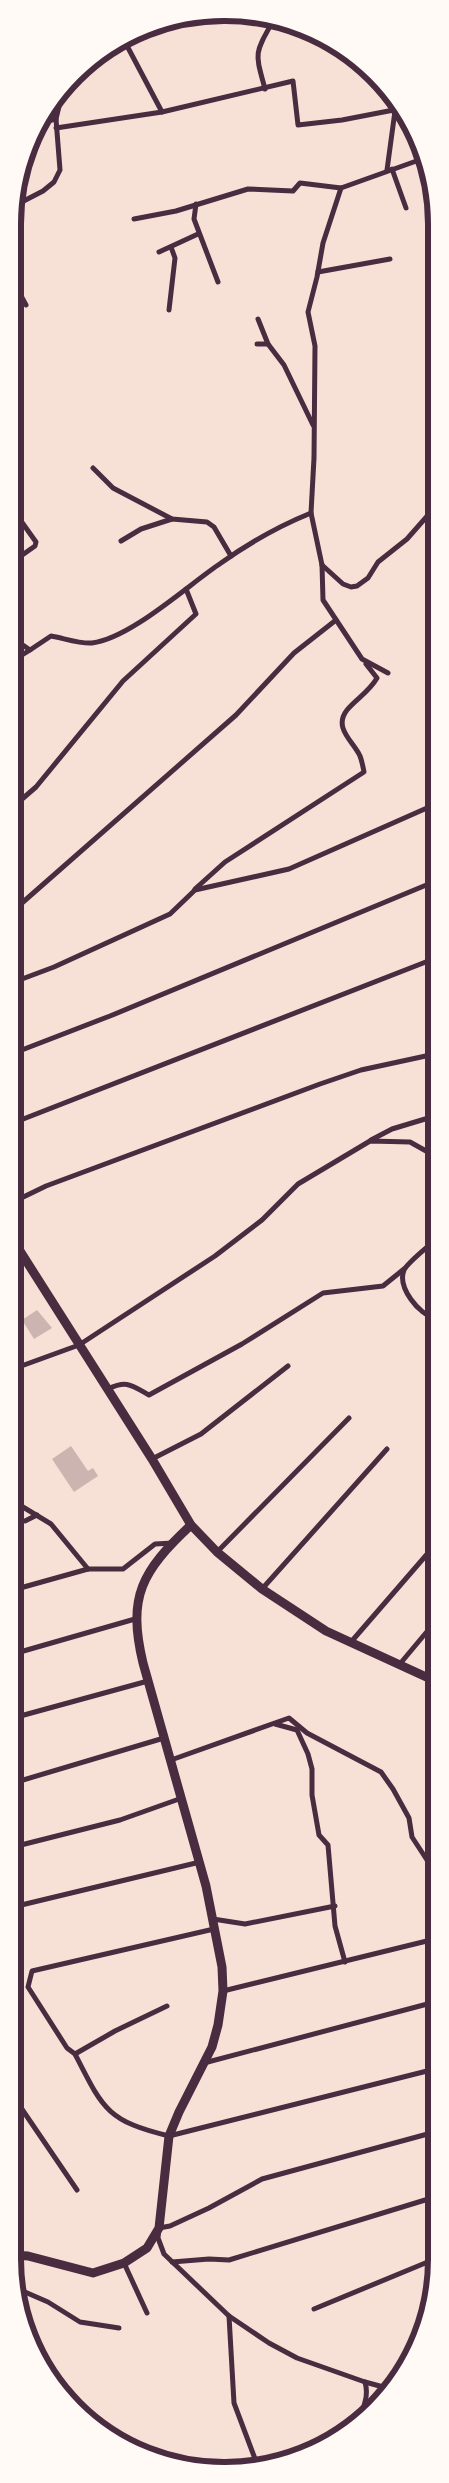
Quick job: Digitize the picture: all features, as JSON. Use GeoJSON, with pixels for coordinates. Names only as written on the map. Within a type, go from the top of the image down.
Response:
{"type":"FeatureCollection","features":[{"type":"Feature","properties":{"kind":"main road"},"geometry":{"type":"LineString","coordinates":[[21,1253],[152,1458],[191,1526],[217,1552],[262,1589],[326,1631],[428,1679]]}},
{"type":"Feature","properties":{"kind":"main road"},"geometry":{"type":"LineString","coordinates":[[21,2256],[28,2256],[93,2273],[124,2263],[147,2248],[159,2228],[169,2136],[204,2063],[218,2024],[223,1991],[222,1967],[200,1862],[148,1681],[137,1637],[135,1619],[138,1600],[146,1580],[160,1557],[191,1526]]}},
{"type":"Feature","properties":{"kind":"street"},"geometry":{"type":"LineString","coordinates":[[266,89],[257,58],[258,48],[270,26]]}},
{"type":"Feature","properties":{"kind":"street"},"geometry":{"type":"LineString","coordinates":[[127,46],[162,112]]}},
{"type":"Feature","properties":{"kind":"street"},"geometry":{"type":"LineString","coordinates":[[56,128],[162,112],[266,89],[293,81],[298,125],[392,111]]}},
{"type":"Feature","properties":{"kind":"street"},"geometry":{"type":"LineString","coordinates":[[23,201],[43,191],[54,182],[60,170],[56,128],[58,108]]}},
{"type":"Feature","properties":{"kind":"street"},"geometry":{"type":"LineString","coordinates":[[396,116],[389,169],[406,208]]}},
{"type":"Feature","properties":{"kind":"street"},"geometry":{"type":"LineString","coordinates":[[50,120],[56,118]]}},
{"type":"Feature","properties":{"kind":"street"},"geometry":{"type":"LineString","coordinates":[[134,219],[176,212],[196,204],[248,189],[293,191],[300,183],[341,188],[389,169],[417,160]]}},
{"type":"Feature","properties":{"kind":"street"},"geometry":{"type":"LineString","coordinates":[[21,979],[54,967],[170,914],[225,862],[364,772],[361,757],[344,732],[342,720],[346,711],[371,688],[377,678],[362,660],[323,600],[322,565],[311,512],[315,428],[315,346],[308,312],[323,243],[341,188]]}},
{"type":"Feature","properties":{"kind":"street"},"geometry":{"type":"LineString","coordinates":[[196,204],[194,219],[198,234],[218,282]]}},
{"type":"Feature","properties":{"kind":"street"},"geometry":{"type":"LineString","coordinates":[[159,252],[198,234]]}},
{"type":"Feature","properties":{"kind":"street"},"geometry":{"type":"LineString","coordinates":[[170,310],[175,258],[171,247]]}},
{"type":"Feature","properties":{"kind":"street"},"geometry":{"type":"LineString","coordinates":[[318,272],[390,259]]}},
{"type":"Feature","properties":{"kind":"street"},"geometry":{"type":"LineString","coordinates":[[21,296],[26,305]]}},
{"type":"Feature","properties":{"kind":"street"},"geometry":{"type":"LineString","coordinates":[[258,320],[268,344],[284,365],[315,428]]}},
{"type":"Feature","properties":{"kind":"street"},"geometry":{"type":"LineString","coordinates":[[257,344],[268,344]]}},
{"type":"Feature","properties":{"kind":"street"},"geometry":{"type":"LineString","coordinates":[[93,468],[113,488],[172,518],[207,522],[214,527],[231,556]]}},
{"type":"Feature","properties":{"kind":"street"},"geometry":{"type":"LineString","coordinates":[[21,656],[51,636],[91,643],[110,638],[156,612],[231,556],[284,524],[311,512]]}},
{"type":"Feature","properties":{"kind":"street"},"geometry":{"type":"LineString","coordinates":[[322,565],[343,584],[350,587],[357,586],[368,578],[378,562],[407,539],[428,515]]}},
{"type":"Feature","properties":{"kind":"street"},"geometry":{"type":"LineString","coordinates":[[121,541],[141,529],[172,518]]}},
{"type":"Feature","properties":{"kind":"street"},"geometry":{"type":"LineString","coordinates":[[21,521],[36,542],[35,546],[21,556]]}},
{"type":"Feature","properties":{"kind":"street"},"geometry":{"type":"LineString","coordinates":[[21,800],[36,787],[123,681],[196,614],[186,589]]}},
{"type":"Feature","properties":{"kind":"street"},"geometry":{"type":"LineString","coordinates":[[21,904],[236,715],[294,653],[336,620]]}},
{"type":"Feature","properties":{"kind":"street"},"geometry":{"type":"LineString","coordinates":[[21,644],[30,650]]}},
{"type":"Feature","properties":{"kind":"street"},"geometry":{"type":"LineString","coordinates":[[362,660],[388,673]]}},
{"type":"Feature","properties":{"kind":"street"},"geometry":{"type":"LineString","coordinates":[[195,890],[289,869],[428,808]]}},
{"type":"Feature","properties":{"kind":"street"},"geometry":{"type":"LineString","coordinates":[[21,1050],[110,1016],[428,884]]}},
{"type":"Feature","properties":{"kind":"street"},"geometry":{"type":"LineString","coordinates":[[21,1121],[428,961]]}},
{"type":"Feature","properties":{"kind":"street"},"geometry":{"type":"LineString","coordinates":[[21,1198],[46,1186],[320,1084],[361,1070],[428,1056]]}},
{"type":"Feature","properties":{"kind":"street"},"geometry":{"type":"LineString","coordinates":[[21,1366],[79,1345],[214,1256],[262,1220],[298,1184],[370,1141],[392,1130],[428,1119]]}},
{"type":"Feature","properties":{"kind":"street"},"geometry":{"type":"LineString","coordinates":[[370,1141],[410,1142],[428,1152]]}},
{"type":"Feature","properties":{"kind":"street"},"geometry":{"type":"LineString","coordinates":[[108,1389],[120,1383],[128,1383],[149,1395],[246,1342],[323,1293],[383,1286],[428,1247]]}},
{"type":"Feature","properties":{"kind":"street"},"geometry":{"type":"LineString","coordinates":[[404,1269],[403,1284],[417,1306],[428,1316]]}},
{"type":"Feature","properties":{"kind":"street"},"geometry":{"type":"LineString","coordinates":[[152,1458],[201,1434],[288,1366]]}},
{"type":"Feature","properties":{"kind":"street"},"geometry":{"type":"LineString","coordinates":[[217,1552],[349,1418]]}},
{"type":"Feature","properties":{"kind":"street"},"geometry":{"type":"LineString","coordinates":[[262,1589],[387,1449]]}},
{"type":"Feature","properties":{"kind":"street"},"geometry":{"type":"LineString","coordinates":[[21,1506],[51,1524],[88,1569]]}},
{"type":"Feature","properties":{"kind":"street"},"geometry":{"type":"LineString","coordinates":[[24,1521],[36,1514]]}},
{"type":"Feature","properties":{"kind":"street"},"geometry":{"type":"LineString","coordinates":[[21,1588],[88,1569],[123,1569],[156,1544],[173,1543]]}},
{"type":"Feature","properties":{"kind":"street"},"geometry":{"type":"LineString","coordinates":[[351,1643],[428,1553]]}},
{"type":"Feature","properties":{"kind":"street"},"geometry":{"type":"LineString","coordinates":[[21,1652],[135,1619]]}},
{"type":"Feature","properties":{"kind":"street"},"geometry":{"type":"LineString","coordinates":[[399,1665],[428,1630]]}},
{"type":"Feature","properties":{"kind":"street"},"geometry":{"type":"LineString","coordinates":[[21,1716],[148,1681]]}},
{"type":"Feature","properties":{"kind":"street"},"geometry":{"type":"LineString","coordinates":[[171,1760],[289,1718],[307,1733],[381,1772],[393,1788],[409,1818],[412,1837],[428,1862]]}},
{"type":"Feature","properties":{"kind":"street"},"geometry":{"type":"LineString","coordinates":[[275,1724],[297,1730],[308,1754],[319,1835],[328,1846],[336,1926],[345,1962]]}},
{"type":"Feature","properties":{"kind":"street"},"geometry":{"type":"LineString","coordinates":[[21,1781],[164,1738]]}},
{"type":"Feature","properties":{"kind":"street"},"geometry":{"type":"LineString","coordinates":[[21,1845],[120,1820],[182,1798]]}},
{"type":"Feature","properties":{"kind":"street"},"geometry":{"type":"LineString","coordinates":[[21,1905],[200,1862]]}},
{"type":"Feature","properties":{"kind":"street"},"geometry":{"type":"LineString","coordinates":[[212,1919],[245,1924],[335,1906]]}},
{"type":"Feature","properties":{"kind":"street"},"geometry":{"type":"LineString","coordinates":[[214,1929],[32,1971],[28,1987],[67,2048],[75,2054],[105,2108],[115,2116],[143,2130],[169,2136],[428,2071]]}},
{"type":"Feature","properties":{"kind":"street"},"geometry":{"type":"LineString","coordinates":[[223,1991],[428,1941]]}},
{"type":"Feature","properties":{"kind":"street"},"geometry":{"type":"LineString","coordinates":[[204,2063],[428,2004]]}},
{"type":"Feature","properties":{"kind":"street"},"geometry":{"type":"LineString","coordinates":[[75,2054],[115,2031],[167,2006]]}},
{"type":"Feature","properties":{"kind":"street"},"geometry":{"type":"LineString","coordinates":[[21,2108],[77,2190]]}},
{"type":"Feature","properties":{"kind":"street"},"geometry":{"type":"LineString","coordinates":[[382,2387],[298,2358],[269,2343],[229,2316],[164,2254],[158,2238],[159,2228],[170,2226],[210,2208],[262,2179],[428,2134]]}},
{"type":"Feature","properties":{"kind":"street"},"geometry":{"type":"LineString","coordinates":[[172,2262],[209,2259],[229,2260],[428,2198]]}},
{"type":"Feature","properties":{"kind":"street"},"geometry":{"type":"LineString","coordinates":[[314,2309],[428,2262]]}},
{"type":"Feature","properties":{"kind":"street"},"geometry":{"type":"LineString","coordinates":[[124,2263],[147,2313]]}},
{"type":"Feature","properties":{"kind":"street"},"geometry":{"type":"LineString","coordinates":[[24,2292],[48,2302],[80,2322],[118,2328]]}},
{"type":"Feature","properties":{"kind":"street"},"geometry":{"type":"LineString","coordinates":[[229,2316],[234,2403],[255,2459]]}},
{"type":"Feature","properties":{"kind":"street"},"geometry":{"type":"LineString","coordinates":[[365,2382],[367,2395],[365,2405]]}},
{"type":"Feature","properties":{"kind":"building"},"geometry":{"type":"Polygon","coordinates":[[[37,1310],[52,1328],[34,1339],[22,1320],[37,1310]]]}},
{"type":"Feature","properties":{"kind":"building"},"geometry":{"type":"Polygon","coordinates":[[[71,1446],[88,1471],[93,1468],[98,1476],[74,1492],[52,1459],[71,1446]]]}}]}
